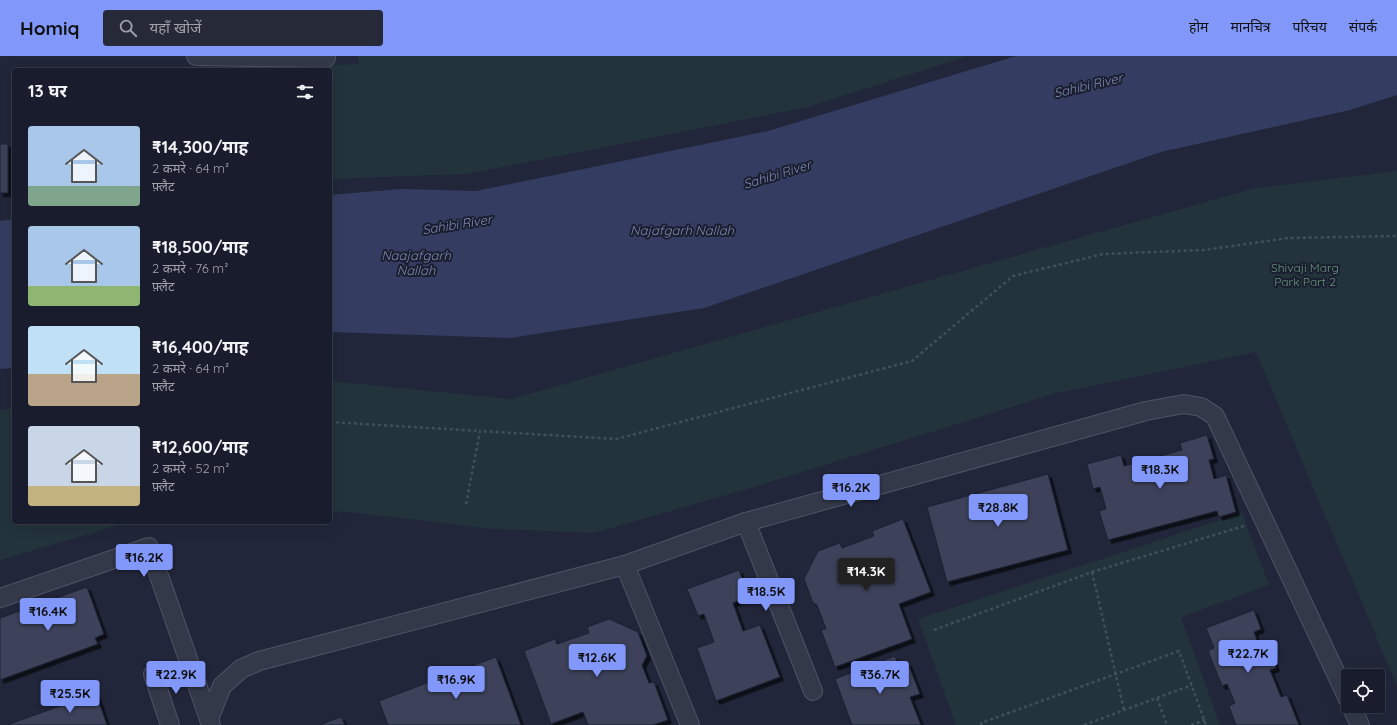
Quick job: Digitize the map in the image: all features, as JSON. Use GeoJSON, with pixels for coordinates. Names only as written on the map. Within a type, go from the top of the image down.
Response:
{"type":"FeatureCollection","features":[{"type":"Feature","properties":{"kind":"street"},"geometry":{"type":"LineString","coordinates":[[196,56],[326,58]]}},
{"type":"Feature","properties":{"kind":"street"},"geometry":{"type":"LineString","coordinates":[[210,722],[222,686],[241,669],[259,660],[625,565],[746,522],[1138,413],[1184,404],[1201,407],[1215,416],[1341,684]]}},
{"type":"Feature","properties":{"kind":"street"},"geometry":{"type":"LineString","coordinates":[[746,522],[813,691]]}},
{"type":"Feature","properties":{"kind":"street"},"geometry":{"type":"LineString","coordinates":[[0,598],[149,547],[210,722]]}},
{"type":"Feature","properties":{"kind":"street"},"geometry":{"type":"LineString","coordinates":[[625,565],[690,725]]}},
{"type":"Feature","properties":{"kind":"street"},"geometry":{"type":"LineString","coordinates":[[153,674],[170,725]]}},
{"type":"Feature","properties":{"kind":"street"},"geometry":{"type":"LineString","coordinates":[[1354,713],[1360,725]]}},
{"type":"Feature","properties":{"kind":"path"},"geometry":{"type":"LineString","coordinates":[[332,422],[616,439],[912,361],[1013,276],[1103,254],[1205,250],[1288,238],[1397,236]]}},
{"type":"Feature","properties":{"kind":"path"},"geometry":{"type":"LineString","coordinates":[[466,504],[480,431]]}},
{"type":"Feature","properties":{"kind":"path"},"geometry":{"type":"LineString","coordinates":[[934,630],[1092,572],[1265,520]]}},
{"type":"Feature","properties":{"kind":"path"},"geometry":{"type":"LineString","coordinates":[[1092,572],[1124,710]]}},
{"type":"Feature","properties":{"kind":"path"},"geometry":{"type":"LineString","coordinates":[[982,725],[981,723],[1179,652],[1206,725]]}},
{"type":"Feature","properties":{"kind":"path"},"geometry":{"type":"LineString","coordinates":[[1084,725],[1192,685]]}},
{"type":"Feature","properties":{"kind":"path"},"geometry":{"type":"LineString","coordinates":[[1157,698],[1167,725]]}},
{"type":"Feature","properties":{"kind":"path"},"geometry":{"type":"LineString","coordinates":[[1191,725],[1205,720]]}},
{"type":"Feature","properties":{"kind":"green space"},"geometry":{"type":"Polygon","coordinates":[[[358,56],[968,56],[808,107],[467,174],[332,179],[332,68],[263,68],[359,64],[358,56]]]}},
{"type":"Feature","properties":{"kind":"green space","name":"Shivaji Marg Park Part 2"},"geometry":{"type":"Polygon","coordinates":[[[1397,171],[1397,686],[1256,352],[1053,394],[754,487],[594,533],[494,529],[332,511],[332,381],[511,399],[1255,188],[1397,171]]]}},
{"type":"Feature","properties":{"kind":"green space"},"geometry":{"type":"Polygon","coordinates":[[[12,408],[12,524],[123,524],[0,560],[0,410],[12,408]]]}},
{"type":"Feature","properties":{"kind":"green space"},"geometry":{"type":"Polygon","coordinates":[[[1242,513],[1269,585],[1181,617],[1220,725],[956,725],[918,619],[1242,513]]]}},
{"type":"Feature","properties":{"kind":"water","name":"Najafgarh Nallah"},"geometry":{"type":"Polygon","coordinates":[[[1016,56],[1397,56],[1397,95],[1350,110],[1161,152],[704,308],[510,338],[332,332],[332,195],[401,189],[476,191],[768,131],[1016,56]]]}},
{"type":"Feature","properties":{"kind":"water"},"geometry":{"type":"Polygon","coordinates":[[[12,219],[12,368],[0,369],[0,221],[12,219]]]}},
{"type":"Feature","properties":{"kind":"building"},"geometry":{"type":"Polygon","coordinates":[[[0,144],[8,144],[8,193],[0,193],[0,144]]]}},
{"type":"Feature","properties":{"kind":"building"},"geometry":{"type":"Polygon","coordinates":[[[1207,435],[1214,459],[1209,460],[1214,479],[1226,475],[1236,512],[1219,517],[1217,511],[1108,540],[1099,511],[1106,509],[1100,487],[1093,489],[1087,464],[1121,455],[1124,466],[1182,450],[1180,443],[1207,435]]]}},
{"type":"Feature","properties":{"kind":"building"},"geometry":{"type":"Polygon","coordinates":[[[1048,474],[1068,550],[947,582],[927,507],[1048,474]]]}},
{"type":"Feature","properties":{"kind":"building"},"geometry":{"type":"Polygon","coordinates":[[[903,519],[931,592],[899,604],[912,639],[835,667],[821,630],[826,629],[817,605],[813,603],[804,579],[818,551],[840,543],[842,548],[874,536],[872,531],[903,519]]]}},
{"type":"Feature","properties":{"kind":"building"},"geometry":{"type":"Polygon","coordinates":[[[739,570],[749,597],[733,603],[743,631],[760,625],[780,677],[716,701],[697,648],[714,642],[704,614],[698,616],[687,589],[739,570]]]}},
{"type":"Feature","properties":{"kind":"building"},"geometry":{"type":"Polygon","coordinates":[[[87,587],[104,634],[95,638],[98,644],[0,680],[0,618],[87,587]]]}},
{"type":"Feature","properties":{"kind":"building"},"geometry":{"type":"Polygon","coordinates":[[[1254,610],[1261,629],[1254,632],[1261,652],[1269,649],[1276,668],[1270,670],[1281,697],[1287,695],[1299,725],[1236,725],[1229,706],[1235,703],[1227,684],[1222,686],[1208,651],[1214,648],[1206,628],[1254,610]]]}},
{"type":"Feature","properties":{"kind":"building"},"geometry":{"type":"Polygon","coordinates":[[[609,619],[638,632],[647,656],[642,665],[649,683],[654,682],[668,720],[653,725],[588,725],[583,712],[551,724],[524,651],[555,639],[557,644],[589,633],[587,627],[609,619]]]}},
{"type":"Feature","properties":{"kind":"building"},"geometry":{"type":"Polygon","coordinates":[[[895,656],[899,667],[908,663],[920,694],[910,697],[921,725],[852,725],[835,679],[895,656]]]}},
{"type":"Feature","properties":{"kind":"building"},"geometry":{"type":"Polygon","coordinates":[[[496,657],[521,725],[388,725],[379,701],[496,657]]]}},
{"type":"Feature","properties":{"kind":"building"},"geometry":{"type":"Polygon","coordinates":[[[96,693],[107,725],[7,725],[96,693]]]}},
{"type":"Feature","properties":{"kind":"building"},"geometry":{"type":"Polygon","coordinates":[[[341,717],[345,725],[319,725],[341,717]]]}},
{"type":"Feature","properties":{"kind":"water label","name":"Sahibi River"},"geometry":{"type":"Point","coordinates":[1088,85]}},
{"type":"Feature","properties":{"kind":"water label","name":"Sahibi River"},"geometry":{"type":"Point","coordinates":[777,174]}},
{"type":"Feature","properties":{"kind":"water label","name":"Sahibi River"},"geometry":{"type":"Point","coordinates":[457,224]}},
{"type":"Feature","properties":{"kind":"water label","name":"Naajafgarh Nallah"},"geometry":{"type":"Point","coordinates":[416,262]}}]}
